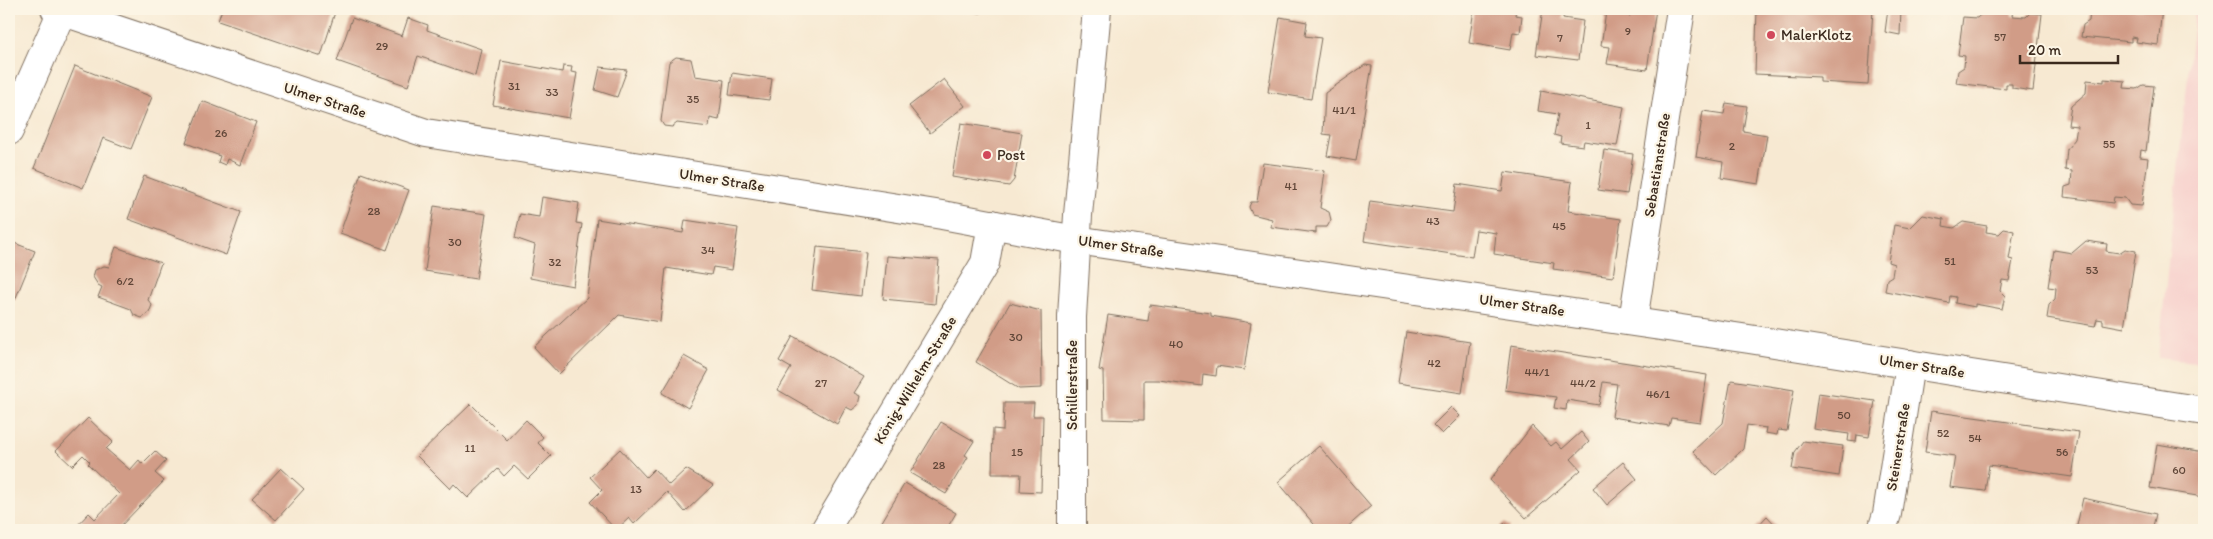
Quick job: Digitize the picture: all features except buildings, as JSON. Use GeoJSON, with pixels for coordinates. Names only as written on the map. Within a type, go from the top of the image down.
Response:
{"type":"FeatureCollection","features":[{"type":"Feature","properties":{"kind":"main road"},"geometry":{"type":"LineString","coordinates":[[1076,240],[1097,9]]}},
{"type":"Feature","properties":{"kind":"main road","name":"Sebastianstraße"},"geometry":{"type":"LineString","coordinates":[[1633,321],[1681,9]]}},
{"type":"Feature","properties":{"kind":"main road"},"geometry":{"type":"LineString","coordinates":[[9,131],[58,10]]}},
{"type":"Feature","properties":{"kind":"main road","name":"Ulmer Straße"},"geometry":{"type":"LineString","coordinates":[[58,10],[426,133],[992,224],[1076,240],[1633,321],[2204,411]]}},
{"type":"Feature","properties":{"kind":"main road","name":"König-Wilhelm-Straße"},"geometry":{"type":"LineString","coordinates":[[825,530],[985,263],[992,224]]}},
{"type":"Feature","properties":{"kind":"main road","name":"Schillerstraße"},"geometry":{"type":"LineString","coordinates":[[1072,530],[1072,317],[1076,240]]}},
{"type":"Feature","properties":{"kind":"main road","name":"Steinerstraße"},"geometry":{"type":"LineString","coordinates":[[1882,530],[1887,514],[1910,364]]}},
{"type":"Feature","properties":{"kind":"shaded area"},"geometry":{"type":"Polygon","coordinates":[[[2195,9],[2204,9],[2204,363],[2158,358],[2195,9]]]}},
{"type":"Feature","properties":{"kind":"place","name":"MalerKlotz"},"geometry":{"type":"Point","coordinates":[1771,35]}},
{"type":"Feature","properties":{"kind":"place","name":"Post"},"geometry":{"type":"Point","coordinates":[987,155]}}]}
